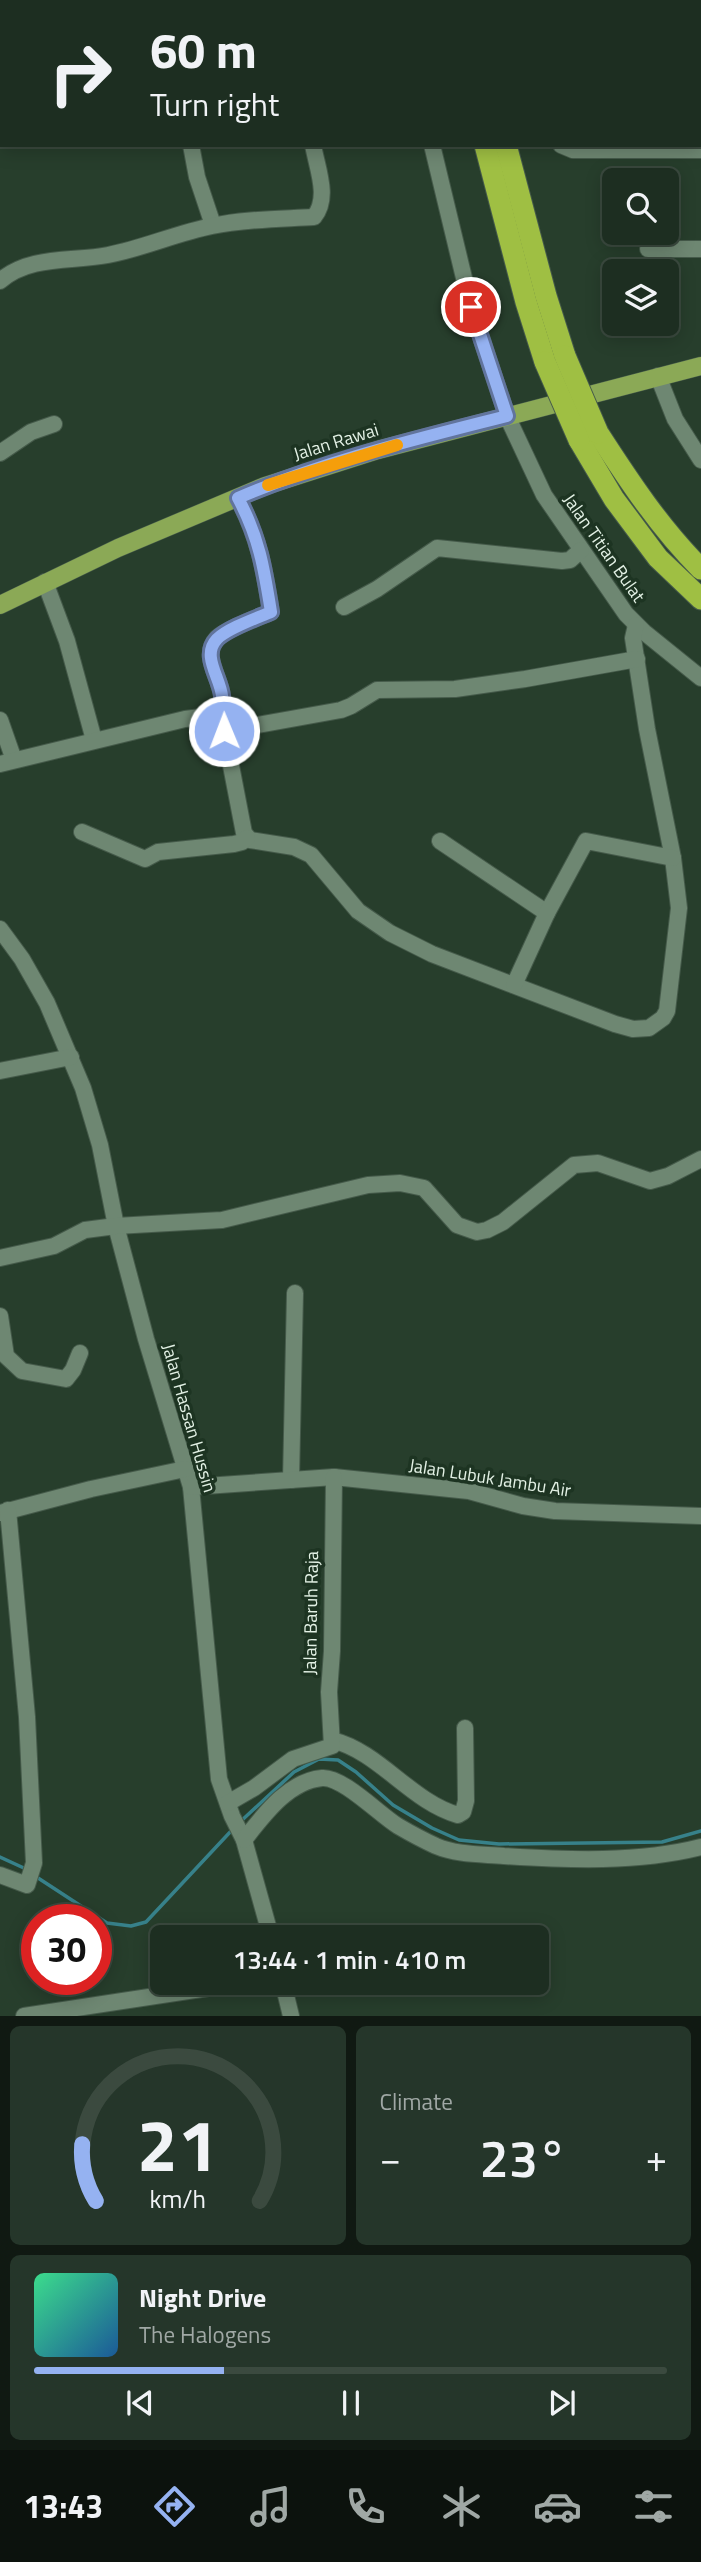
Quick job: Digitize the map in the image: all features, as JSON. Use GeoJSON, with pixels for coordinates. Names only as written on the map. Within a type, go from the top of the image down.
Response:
{"type":"FeatureCollection","features":[{"type":"Feature","properties":{"kind":"highway"},"geometry":{"type":"LineString","coordinates":[[486,147],[526,302],[555,359],[614,499],[658,558],[701,599]]}},
{"type":"Feature","properties":{"kind":"highway"},"geometry":{"type":"LineString","coordinates":[[507,147],[546,296],[555,359]]}},
{"type":"Feature","properties":{"kind":"highway"},"geometry":{"type":"LineString","coordinates":[[588,437],[632,486],[675,544],[701,569]]}},
{"type":"Feature","properties":{"kind":"main road","name":"Jalan Rawai"},"geometry":{"type":"LineString","coordinates":[[0,605],[118,548],[265,486],[378,450],[701,366]]}},
{"type":"Feature","properties":{"kind":"street"},"geometry":{"type":"LineString","coordinates":[[191,147],[197,177],[213,225]]}},
{"type":"Feature","properties":{"kind":"street"},"geometry":{"type":"LineString","coordinates":[[0,281],[19,268],[105,256],[149,246],[213,225],[314,216],[321,209],[323,200],[313,147]]}},
{"type":"Feature","properties":{"kind":"street","name":"Jalan Titian Bulat"},"geometry":{"type":"LineString","coordinates":[[432,147],[471,307],[507,416],[544,495],[580,550],[636,625],[701,678]]}},
{"type":"Feature","properties":{"kind":"street"},"geometry":{"type":"LineString","coordinates":[[566,147],[573,150],[701,150]]}},
{"type":"Feature","properties":{"kind":"street"},"geometry":{"type":"LineString","coordinates":[[648,249],[701,248]]}},
{"type":"Feature","properties":{"kind":"street"},"geometry":{"type":"LineString","coordinates":[[658,376],[675,419],[701,460]]}},
{"type":"Feature","properties":{"kind":"street"},"geometry":{"type":"LineString","coordinates":[[0,453],[31,432],[54,424]]}},
{"type":"Feature","properties":{"kind":"street"},"geometry":{"type":"LineString","coordinates":[[217,715],[224,699],[211,656],[212,646],[223,634],[271,612],[261,551],[253,527],[238,498]]}},
{"type":"Feature","properties":{"kind":"street"},"geometry":{"type":"LineString","coordinates":[[344,607],[377,589],[437,548],[562,561],[570,560],[580,550]]}},
{"type":"Feature","properties":{"kind":"street"},"geometry":{"type":"LineString","coordinates":[[45,582],[67,641],[94,740]]}},
{"type":"Feature","properties":{"kind":"street"},"geometry":{"type":"LineString","coordinates":[[0,720],[7,762],[185,719],[217,715],[222,719],[232,778],[247,838],[255,842],[303,850],[318,862],[358,911],[390,933],[432,954],[633,1029],[649,1028],[663,1018],[670,1002],[679,908],[673,858],[647,729],[633,632],[636,625]]}},
{"type":"Feature","properties":{"kind":"street"},"geometry":{"type":"LineString","coordinates":[[224,731],[341,710],[377,690],[455,689],[637,659]]}},
{"type":"Feature","properties":{"kind":"street"},"geometry":{"type":"LineString","coordinates":[[82,832],[145,859],[158,852],[234,844],[247,838]]}},
{"type":"Feature","properties":{"kind":"street"},"geometry":{"type":"LineString","coordinates":[[440,841],[547,913]]}},
{"type":"Feature","properties":{"kind":"street"},"geometry":{"type":"LineString","coordinates":[[514,985],[547,913],[586,841],[673,858]]}},
{"type":"Feature","properties":{"kind":"street","name":"Jalan Hassan Hussin"},"geometry":{"type":"LineString","coordinates":[[0,929],[37,984],[71,1057],[100,1145],[116,1226],[146,1339],[191,1487],[219,1779],[243,1837],[268,1925]]}},
{"type":"Feature","properties":{"kind":"street"},"geometry":{"type":"LineString","coordinates":[[0,1071],[71,1057]]}},
{"type":"Feature","properties":{"kind":"street"},"geometry":{"type":"LineString","coordinates":[[0,1258],[54,1246],[85,1230],[222,1220],[368,1185],[400,1183],[424,1188],[457,1225],[477,1232],[503,1222],[574,1166],[598,1163],[650,1181],[668,1176],[701,1159]]}},
{"type":"Feature","properties":{"kind":"street"},"geometry":{"type":"LineString","coordinates":[[291,1480],[295,1293]]}},
{"type":"Feature","properties":{"kind":"street"},"geometry":{"type":"LineString","coordinates":[[0,1316],[6,1356],[22,1371],[66,1379],[73,1370],[79,1353]]}},
{"type":"Feature","properties":{"kind":"street"},"geometry":{"type":"LineString","coordinates":[[0,1875],[24,1885],[29,1884],[34,1863],[27,1717],[4,1511],[185,1469]]}},
{"type":"Feature","properties":{"kind":"street","name":"Jalan Lubuk Jambu Air"},"geometry":{"type":"LineString","coordinates":[[191,1487],[334,1477],[469,1491],[523,1506],[555,1511],[701,1516]]}},
{"type":"Feature","properties":{"kind":"street","name":"Jalan Baruh Raja"},"geometry":{"type":"LineString","coordinates":[[332,1744],[328,1692],[332,1651],[334,1477]]}},
{"type":"Feature","properties":{"kind":"street"},"geometry":{"type":"LineString","coordinates":[[230,1809],[293,1759],[332,1744],[351,1745],[421,1796],[458,1815],[463,1812],[466,1801],[465,1728]]}},
{"type":"Feature","properties":{"kind":"street"},"geometry":{"type":"LineString","coordinates":[[243,1837],[286,1795],[310,1781],[324,1778],[341,1785],[396,1825],[437,1846],[459,1852],[557,1859],[674,1854],[701,1847]]}},
{"type":"Feature","properties":{"kind":"street"},"geometry":{"type":"LineString","coordinates":[[24,2016],[162,1995]]}},
{"type":"Feature","properties":{"kind":"street"},"geometry":{"type":"LineString","coordinates":[[286,1995],[291,2016]]}},
{"type":"Feature","properties":{"kind":"waterway"},"geometry":{"type":"LineString","coordinates":[[240,1822],[294,1772],[319,1759],[338,1760],[356,1772],[393,1805],[459,1840],[499,1844],[662,1842],[701,1831]]}},
{"type":"Feature","properties":{"kind":"waterway"},"geometry":{"type":"LineString","coordinates":[[35,1876],[107,1923],[131,1926],[146,1922],[232,1830]]}},
{"type":"Feature","properties":{"kind":"waterway"},"geometry":{"type":"LineString","coordinates":[[0,1857],[26,1869]]}},
{"type":"Feature","properties":{"kind":"slow traffic"},"geometry":{"type":"LineString","coordinates":[[268,485],[397,445]]}},
{"type":"Feature","properties":{"kind":"route"},"geometry":{"type":"LineString","coordinates":[[224,731],[222,719],[217,715],[224,699],[211,656],[212,646],[223,634],[271,612],[261,551],[253,527],[238,498],[265,486],[378,450],[507,416],[471,307]]}}]}
